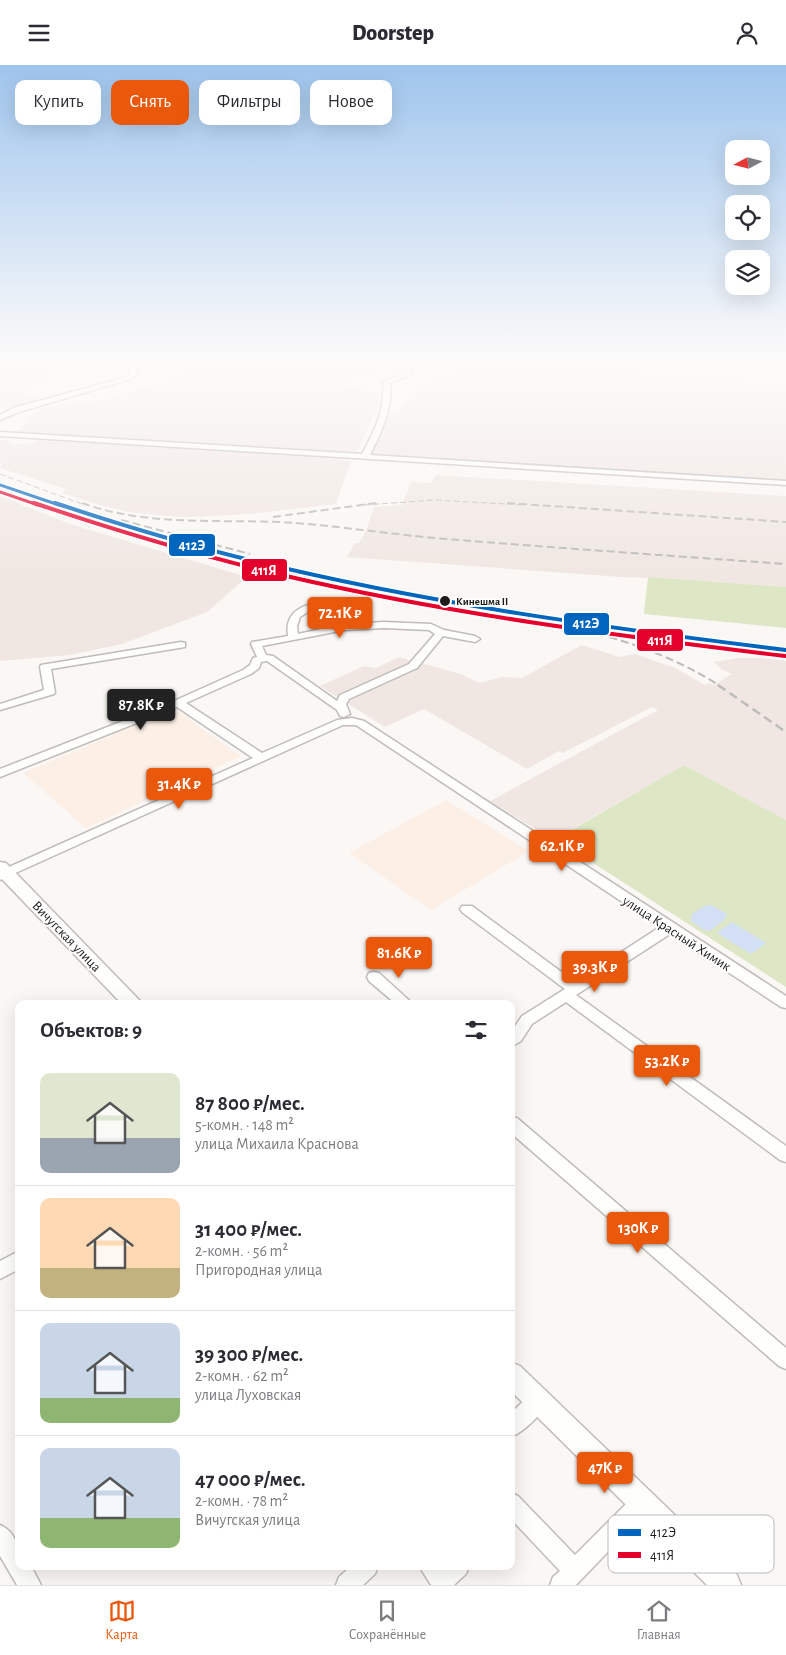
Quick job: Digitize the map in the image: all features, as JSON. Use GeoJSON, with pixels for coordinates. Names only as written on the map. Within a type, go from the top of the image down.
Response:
{"type":"FeatureCollection","features":[{"type":"Feature","properties":{"kind":"main road","name":"Вичугская улица"},"geometry":{"type":"LineString","coordinates":[[2,872],[130,1000]]}},
{"type":"Feature","properties":{"kind":"main road"},"geometry":{"type":"LineString","coordinates":[[515,1378],[656,1515]]}},
{"type":"Feature","properties":{"kind":"main road"},"geometry":{"type":"LineString","coordinates":[[714,1573],[726,1585]]}},
{"type":"Feature","properties":{"kind":"street"},"geometry":{"type":"LineString","coordinates":[[365,456],[378,432]]}},
{"type":"Feature","properties":{"kind":"street"},"geometry":{"type":"LineString","coordinates":[[0,434],[786,483]]}},
{"type":"Feature","properties":{"kind":"street"},"geometry":{"type":"LineString","coordinates":[[294,638],[291,628],[293,617],[304,608],[313,607],[345,627]]}},
{"type":"Feature","properties":{"kind":"street"},"geometry":{"type":"LineString","coordinates":[[260,659],[256,644],[345,627],[384,625],[431,627],[442,633],[475,639]]}},
{"type":"Feature","properties":{"kind":"street"},"geometry":{"type":"LineString","coordinates":[[2,872],[343,721],[341,704],[344,697],[414,666],[442,633]]}},
{"type":"Feature","properties":{"kind":"street"},"geometry":{"type":"LineString","coordinates":[[0,707],[50,692],[45,667],[181,645]]}},
{"type":"Feature","properties":{"kind":"street"},"geometry":{"type":"LineString","coordinates":[[0,773],[178,703],[247,672],[260,659],[269,658],[339,707]]}},
{"type":"Feature","properties":{"kind":"street"},"geometry":{"type":"LineString","coordinates":[[178,703],[261,758]]}},
{"type":"Feature","properties":{"kind":"street","name":"улица Красный Химик"},"geometry":{"type":"LineString","coordinates":[[343,721],[360,723],[468,792],[669,928],[786,1003]]}},
{"type":"Feature","properties":{"kind":"street"},"geometry":{"type":"LineString","coordinates":[[467,909],[570,992],[786,1155]]}},
{"type":"Feature","properties":{"kind":"street"},"geometry":{"type":"LineString","coordinates":[[515,1038],[526,1020],[669,928]]}},
{"type":"Feature","properties":{"kind":"street"},"geometry":{"type":"LineString","coordinates":[[374,977],[401,1000]]}},
{"type":"Feature","properties":{"kind":"street"},"geometry":{"type":"LineString","coordinates":[[515,1126],[786,1360]]}},
{"type":"Feature","properties":{"kind":"street"},"geometry":{"type":"LineString","coordinates":[[0,1271],[15,1262]]}},
{"type":"Feature","properties":{"kind":"street"},"geometry":{"type":"LineString","coordinates":[[515,1423],[539,1400]]}},
{"type":"Feature","properties":{"kind":"street"},"geometry":{"type":"LineString","coordinates":[[629,1515],[642,1501]]}},
{"type":"Feature","properties":{"kind":"street"},"geometry":{"type":"LineString","coordinates":[[515,1512],[568,1578],[608,1536]]}},
{"type":"Feature","properties":{"kind":"street"},"geometry":{"type":"LineString","coordinates":[[2,1543],[15,1562]]}},
{"type":"Feature","properties":{"kind":"street"},"geometry":{"type":"LineString","coordinates":[[20,1570],[30,1585]]}},
{"type":"Feature","properties":{"kind":"street"},"geometry":{"type":"LineString","coordinates":[[347,1585],[362,1570]]}},
{"type":"Feature","properties":{"kind":"street"},"geometry":{"type":"LineString","coordinates":[[433,1570],[442,1581],[454,1570]]}},
{"type":"Feature","properties":{"kind":"shaded area"},"geometry":{"type":"Polygon","coordinates":[[[15,432],[366,432],[356,454],[14,433],[15,432]]]}},
{"type":"Feature","properties":{"kind":"shaded area"},"geometry":{"type":"Polygon","coordinates":[[[379,432],[786,432],[786,481],[370,455],[379,432]]]}},
{"type":"Feature","properties":{"kind":"shaded area"},"geometry":{"type":"Polygon","coordinates":[[[0,440],[9,440],[8,442],[15,444],[28,445],[39,440],[225,449],[351,461],[336,504],[250,514],[189,517],[166,516],[128,512],[100,505],[62,493],[66,489],[0,468],[2,463],[0,463],[0,440]]]}},
{"type":"Feature","properties":{"kind":"shaded area"},"geometry":{"type":"Polygon","coordinates":[[[435,475],[786,496],[786,587],[347,557],[355,543],[359,543],[366,531],[374,507],[402,505],[411,482],[432,483],[435,475]]]}},
{"type":"Feature","properties":{"kind":"shaded area"},"geometry":{"type":"Polygon","coordinates":[[[0,496],[70,524],[247,577],[207,612],[122,644],[70,655],[0,661],[0,496]]]}},
{"type":"Feature","properties":{"kind":"shaded area"},"geometry":{"type":"Polygon","coordinates":[[[582,645],[619,657],[635,654],[675,668],[705,685],[710,683],[714,685],[732,674],[721,669],[714,662],[738,658],[786,661],[786,820],[684,765],[553,840],[490,801],[658,710],[652,707],[563,753],[559,751],[527,769],[424,709],[385,727],[320,686],[364,666],[376,668],[399,657],[461,674],[479,683],[502,677],[522,678],[582,645]]]}},
{"type":"Feature","properties":{"kind":"shaded area"},"geometry":{"type":"Polygon","coordinates":[[[174,709],[241,756],[86,828],[23,773],[174,709]]]}},
{"type":"Feature","properties":{"kind":"shaded area"},"geometry":{"type":"Polygon","coordinates":[[[446,800],[529,851],[431,910],[349,853],[446,800]]]}},
{"type":"Feature","properties":{"kind":"green space"},"geometry":{"type":"Polygon","coordinates":[[[648,577],[786,587],[786,628],[644,614],[648,577]]]}},
{"type":"Feature","properties":{"kind":"green space"},"geometry":{"type":"Polygon","coordinates":[[[684,765],[786,820],[786,987],[556,839],[684,765]]]}},
{"type":"Feature","properties":{"kind":"water"},"geometry":{"type":"Polygon","coordinates":[[[711,905],[727,914],[725,919],[710,931],[704,930],[691,921],[692,914],[705,906],[711,905]]]}},
{"type":"Feature","properties":{"kind":"water"},"geometry":{"type":"Polygon","coordinates":[[[732,922],[766,943],[751,954],[717,933],[732,922]]]}},
{"type":"Feature","properties":{"kind":"railway"},"geometry":{"type":"LineString","coordinates":[[0,474],[85,505]]}},
{"type":"Feature","properties":{"kind":"railway"},"geometry":{"type":"LineString","coordinates":[[8,488],[37,496]]}},
{"type":"Feature","properties":{"kind":"railway"},"geometry":{"type":"LineString","coordinates":[[31,496],[53,505]]}},
{"type":"Feature","properties":{"kind":"railway"},"geometry":{"type":"LineString","coordinates":[[364,505],[435,500],[525,505]]}},
{"type":"Feature","properties":{"kind":"railway"},"geometry":{"type":"LineString","coordinates":[[50,503],[137,533],[271,569],[569,626],[647,650],[684,666],[720,686]]}},
{"type":"Feature","properties":{"kind":"railway"},"geometry":{"type":"LineString","coordinates":[[82,503],[108,511],[161,519],[296,523],[446,539],[786,564]]}},
{"type":"Feature","properties":{"kind":"railway"},"geometry":{"type":"LineString","coordinates":[[273,517],[376,503]]}},
{"type":"Feature","properties":{"kind":"railway"},"geometry":{"type":"LineString","coordinates":[[507,503],[786,522]]}},
{"type":"Feature","properties":{"kind":"railway"},"geometry":{"type":"LineString","coordinates":[[121,520],[250,554]]}},
{"type":"Feature","properties":{"kind":"railway"},"geometry":{"type":"LineString","coordinates":[[718,685],[786,732]]}},
{"type":"Feature","properties":{"kind":"transit line","name":"412Э"},"geometry":{"type":"LineString","coordinates":[[0,485],[181,542],[291,570],[476,606],[662,634],[786,650]]}},
{"type":"Feature","properties":{"kind":"transit line","name":"411Я"},"geometry":{"type":"LineString","coordinates":[[0,492],[179,548],[349,590],[535,623],[785,656]]}},
{"type":"Feature","properties":{"kind":"place","name":"Кинешма II"},"geometry":{"type":"Point","coordinates":[445,601]}}]}
